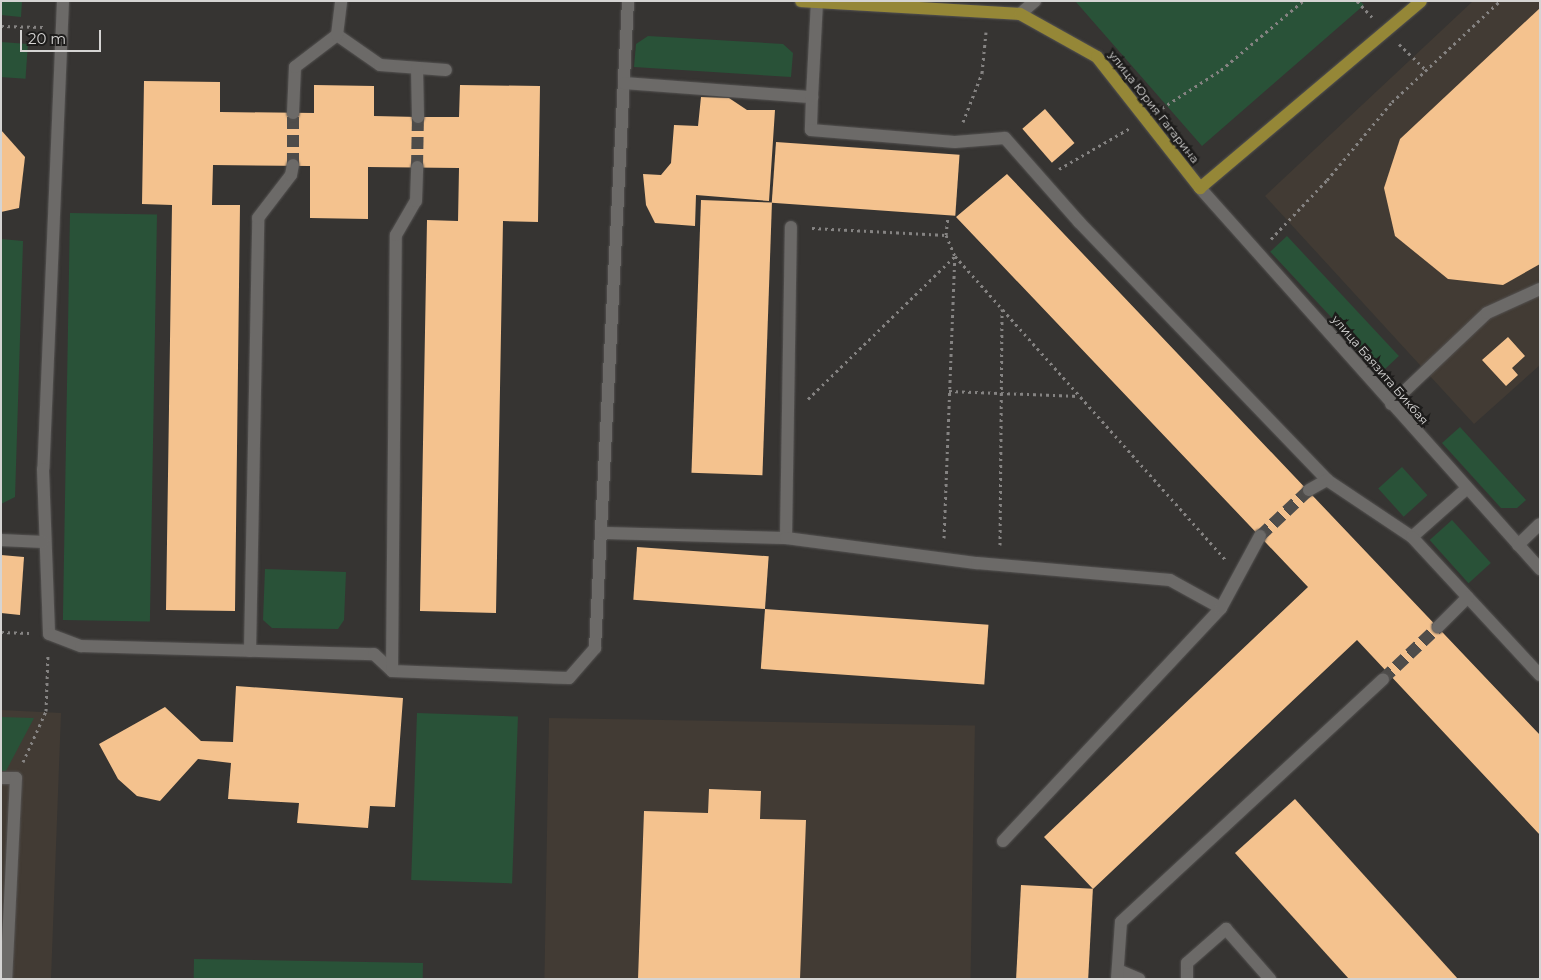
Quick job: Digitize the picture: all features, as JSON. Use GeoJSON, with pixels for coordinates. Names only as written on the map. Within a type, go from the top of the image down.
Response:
{"type":"FeatureCollection","features":[{"type":"Feature","properties":{"kind":"main road","name":"улица Юрия Гагарина"},"geometry":{"type":"LineString","coordinates":[[801,1],[1020,14],[1097,57],[1200,188]]}},
{"type":"Feature","properties":{"kind":"main road"},"geometry":{"type":"LineString","coordinates":[[1200,188],[1414,4]]}},
{"type":"Feature","properties":{"kind":"street"},"geometry":{"type":"LineString","coordinates":[[63,1],[43,469],[44,542],[49,634],[81,646],[374,654],[392,671],[569,678],[595,648],[628,1]]}},
{"type":"Feature","properties":{"kind":"street"},"geometry":{"type":"LineString","coordinates":[[293,113],[295,67],[338,34],[341,1]]}},
{"type":"Feature","properties":{"kind":"street"},"geometry":{"type":"LineString","coordinates":[[1020,14],[1035,1]]}},
{"type":"Feature","properties":{"kind":"street"},"geometry":{"type":"LineString","coordinates":[[817,2],[810,130],[955,142],[1005,138],[1042,180],[1327,480],[1412,538],[1540,675]]}},
{"type":"Feature","properties":{"kind":"street"},"geometry":{"type":"LineString","coordinates":[[338,34],[380,65],[446,70]]}},
{"type":"Feature","properties":{"kind":"street"},"geometry":{"type":"LineString","coordinates":[[417,68],[418,117]]}},
{"type":"Feature","properties":{"kind":"street"},"geometry":{"type":"LineString","coordinates":[[624,83],[812,97]]}},
{"type":"Feature","properties":{"kind":"street"},"geometry":{"type":"LineString","coordinates":[[250,651],[258,218],[291,176],[293,166]]}},
{"type":"Feature","properties":{"kind":"street"},"geometry":{"type":"LineString","coordinates":[[392,671],[396,235],[416,201],[417,167]]}},
{"type":"Feature","properties":{"kind":"street","name":"улица Баязита Бикбая"},"geometry":{"type":"LineString","coordinates":[[1200,188],[1259,252],[1466,489],[1540,569]]}},
{"type":"Feature","properties":{"kind":"street"},"geometry":{"type":"LineString","coordinates":[[786,538],[791,227]]}},
{"type":"Feature","properties":{"kind":"street"},"geometry":{"type":"LineString","coordinates":[[1391,404],[1487,313],[1540,288]]}},
{"type":"Feature","properties":{"kind":"street"},"geometry":{"type":"LineString","coordinates":[[1309,490],[1327,480]]}},
{"type":"Feature","properties":{"kind":"street"},"geometry":{"type":"LineString","coordinates":[[1412,538],[1466,489]]}},
{"type":"Feature","properties":{"kind":"street"},"geometry":{"type":"LineString","coordinates":[[1518,545],[1540,524]]}},
{"type":"Feature","properties":{"kind":"street"},"geometry":{"type":"LineString","coordinates":[[602,533],[786,538],[943,559],[1170,580],[1221,608]]}},
{"type":"Feature","properties":{"kind":"street"},"geometry":{"type":"LineString","coordinates":[[1003,841],[1221,608],[1260,536]]}},
{"type":"Feature","properties":{"kind":"street"},"geometry":{"type":"LineString","coordinates":[[1,540],[44,542]]}},
{"type":"Feature","properties":{"kind":"street"},"geometry":{"type":"LineString","coordinates":[[1438,627],[1468,598]]}},
{"type":"Feature","properties":{"kind":"street"},"geometry":{"type":"LineString","coordinates":[[1139,979],[1117,974],[1121,922],[1383,679]]}},
{"type":"Feature","properties":{"kind":"street"},"geometry":{"type":"LineString","coordinates":[[1,778],[16,778],[6,979]]}},
{"type":"Feature","properties":{"kind":"street"},"geometry":{"type":"LineString","coordinates":[[1188,979],[1187,963],[1226,929],[1270,979]]}},
{"type":"Feature","properties":{"kind":"path"},"geometry":{"type":"LineString","coordinates":[[1042,180],[1146,118],[1221,70],[1303,1]]}},
{"type":"Feature","properties":{"kind":"path"},"geometry":{"type":"LineString","coordinates":[[1259,252],[1327,180],[1392,102],[1500,1]]}},
{"type":"Feature","properties":{"kind":"path"},"geometry":{"type":"LineString","coordinates":[[955,142],[982,73],[988,12]]}},
{"type":"Feature","properties":{"kind":"path"},"geometry":{"type":"LineString","coordinates":[[1,26],[62,28]]}},
{"type":"Feature","properties":{"kind":"path"},"geometry":{"type":"LineString","coordinates":[[948,216],[946,235],[955,256],[1239,574]]}},
{"type":"Feature","properties":{"kind":"path"},"geometry":{"type":"LineString","coordinates":[[791,227],[946,235]]}},
{"type":"Feature","properties":{"kind":"path"},"geometry":{"type":"LineString","coordinates":[[788,420],[955,256]]}},
{"type":"Feature","properties":{"kind":"path"},"geometry":{"type":"LineString","coordinates":[[943,559],[955,256]]}},
{"type":"Feature","properties":{"kind":"path"},"geometry":{"type":"LineString","coordinates":[[1000,565],[1002,309]]}},
{"type":"Feature","properties":{"kind":"path"},"geometry":{"type":"LineString","coordinates":[[949,391],[1079,396]]}},
{"type":"Feature","properties":{"kind":"path"},"geometry":{"type":"LineString","coordinates":[[1,632],[49,634],[46,711],[16,778]]}},
{"type":"Feature","properties":{"kind":"shaded area"},"geometry":{"type":"Polygon","coordinates":[[[1473,1],[1540,1],[1540,365],[1474,424],[1265,196],[1473,1]]]}},
{"type":"Feature","properties":{"kind":"shaded area"},"geometry":{"type":"Polygon","coordinates":[[[1,710],[61,713],[51,979],[1,979],[1,710]]]}},
{"type":"Feature","properties":{"kind":"shaded area"},"geometry":{"type":"Polygon","coordinates":[[[549,718],[975,725],[971,979],[544,979],[549,718]]]}},
{"type":"Feature","properties":{"kind":"green space"},"geometry":{"type":"Polygon","coordinates":[[[1,1],[22,1],[21,17],[1,15],[1,1]]]}},
{"type":"Feature","properties":{"kind":"green space"},"geometry":{"type":"Polygon","coordinates":[[[1360,1],[1364,5],[1202,146],[1076,2],[1360,1]]]}},
{"type":"Feature","properties":{"kind":"green space"},"geometry":{"type":"Polygon","coordinates":[[[648,36],[783,44],[793,53],[791,77],[634,67],[636,44],[648,36]]]}},
{"type":"Feature","properties":{"kind":"green space"},"geometry":{"type":"Polygon","coordinates":[[[1,42],[28,44],[25,79],[1,77],[1,42]]]}},
{"type":"Feature","properties":{"kind":"green space"},"geometry":{"type":"Polygon","coordinates":[[[70,213],[157,215],[150,621],[63,620],[70,213]]]}},
{"type":"Feature","properties":{"kind":"green space"},"geometry":{"type":"Polygon","coordinates":[[[1287,236],[1399,356],[1382,372],[1270,252],[1287,236]]]}},
{"type":"Feature","properties":{"kind":"green space"},"geometry":{"type":"Polygon","coordinates":[[[1,239],[23,241],[15,497],[1,504],[1,239]]]}},
{"type":"Feature","properties":{"kind":"green space"},"geometry":{"type":"Polygon","coordinates":[[[1460,427],[1526,500],[1517,508],[1501,508],[1442,443],[1460,427]]]}},
{"type":"Feature","properties":{"kind":"green space"},"geometry":{"type":"Polygon","coordinates":[[[1402,467],[1427,495],[1404,517],[1378,488],[1402,467]]]}},
{"type":"Feature","properties":{"kind":"green space"},"geometry":{"type":"Polygon","coordinates":[[[1452,520],[1491,563],[1469,583],[1430,540],[1452,520]]]}},
{"type":"Feature","properties":{"kind":"green space"},"geometry":{"type":"Polygon","coordinates":[[[265,569],[346,572],[344,620],[338,629],[272,628],[263,620],[265,569]]]}},
{"type":"Feature","properties":{"kind":"green space"},"geometry":{"type":"Polygon","coordinates":[[[417,713],[518,717],[512,883],[411,880],[417,713]]]}},
{"type":"Feature","properties":{"kind":"green space"},"geometry":{"type":"Polygon","coordinates":[[[1,717],[34,718],[6,771],[1,771],[1,717]]]}},
{"type":"Feature","properties":{"kind":"green space"},"geometry":{"type":"Polygon","coordinates":[[[194,959],[423,963],[423,979],[194,979],[194,959]]]}},
{"type":"Feature","properties":{"kind":"building"},"geometry":{"type":"Polygon","coordinates":[[[1540,8],[1540,264],[1503,285],[1448,279],[1395,236],[1384,188],[1400,139],[1540,8]]]}},
{"type":"Feature","properties":{"kind":"building"},"geometry":{"type":"Polygon","coordinates":[[[144,81],[220,82],[220,112],[314,113],[314,85],[374,86],[374,116],[418,117],[459,117],[460,85],[540,86],[538,222],[503,221],[496,613],[420,611],[427,220],[458,221],[459,168],[368,167],[368,219],[310,218],[310,166],[213,165],[212,205],[240,205],[235,611],[166,610],[172,205],[142,204],[144,81]]]}},
{"type":"Feature","properties":{"kind":"building"},"geometry":{"type":"Polygon","coordinates":[[[701,97],[729,98],[747,110],[775,110],[769,201],[696,195],[695,226],[655,223],[646,205],[643,174],[661,175],[671,163],[674,125],[698,126],[701,97]]]}},
{"type":"Feature","properties":{"kind":"building"},"geometry":{"type":"Polygon","coordinates":[[[1045,109],[1075,143],[1052,163],[1022,129],[1045,109]]]}},
{"type":"Feature","properties":{"kind":"building"},"geometry":{"type":"Polygon","coordinates":[[[1,130],[25,157],[19,208],[1,212],[1,130]]]}},
{"type":"Feature","properties":{"kind":"building"},"geometry":{"type":"Polygon","coordinates":[[[776,142],[960,155],[955,216],[772,203],[776,142]]]}},
{"type":"Feature","properties":{"kind":"building"},"geometry":{"type":"Polygon","coordinates":[[[1007,174],[1540,735],[1540,835],[1357,640],[1093,889],[1044,837],[1308,587],[956,217],[1007,174]]]}},
{"type":"Feature","properties":{"kind":"building"},"geometry":{"type":"Polygon","coordinates":[[[701,200],[772,202],[762,475],[691,473],[701,200]]]}},
{"type":"Feature","properties":{"kind":"building"},"geometry":{"type":"Polygon","coordinates":[[[1508,337],[1525,356],[1512,368],[1518,375],[1506,386],[1482,360],[1508,337]]]}},
{"type":"Feature","properties":{"kind":"building"},"geometry":{"type":"Polygon","coordinates":[[[637,547],[769,556],[765,609],[633,600],[637,547]]]}},
{"type":"Feature","properties":{"kind":"building"},"geometry":{"type":"Polygon","coordinates":[[[1,555],[24,557],[20,615],[1,613],[1,555]]]}},
{"type":"Feature","properties":{"kind":"building"},"geometry":{"type":"Polygon","coordinates":[[[765,609],[988,625],[984,684],[761,669],[765,609]]]}},
{"type":"Feature","properties":{"kind":"building"},"geometry":{"type":"Polygon","coordinates":[[[236,686],[403,698],[395,807],[370,806],[368,828],[297,823],[299,803],[228,799],[231,763],[198,759],[160,801],[137,796],[118,779],[99,744],[165,707],[201,741],[233,742],[236,686]]]}},
{"type":"Feature","properties":{"kind":"building"},"geometry":{"type":"Polygon","coordinates":[[[709,789],[761,791],[760,819],[806,820],[800,979],[638,979],[644,811],[708,813],[709,789]]]}},
{"type":"Feature","properties":{"kind":"building"},"geometry":{"type":"Polygon","coordinates":[[[1295,799],[1458,979],[1349,979],[1235,853],[1295,799]]]}},
{"type":"Feature","properties":{"kind":"building"},"geometry":{"type":"Polygon","coordinates":[[[1021,885],[1093,889],[1088,979],[1016,979],[1021,885]]]}},
{"type":"Feature","properties":{"kind":"tunnel"},"geometry":{"type":"LineString","coordinates":[[293,113],[293,165]]}},
{"type":"Feature","properties":{"kind":"tunnel"},"geometry":{"type":"LineString","coordinates":[[417,167],[418,117]]}},
{"type":"Feature","properties":{"kind":"tunnel"},"geometry":{"type":"LineString","coordinates":[[1260,536],[1309,490]]}},
{"type":"Feature","properties":{"kind":"tunnel"},"geometry":{"type":"LineString","coordinates":[[1383,679],[1438,627]]}}]}
